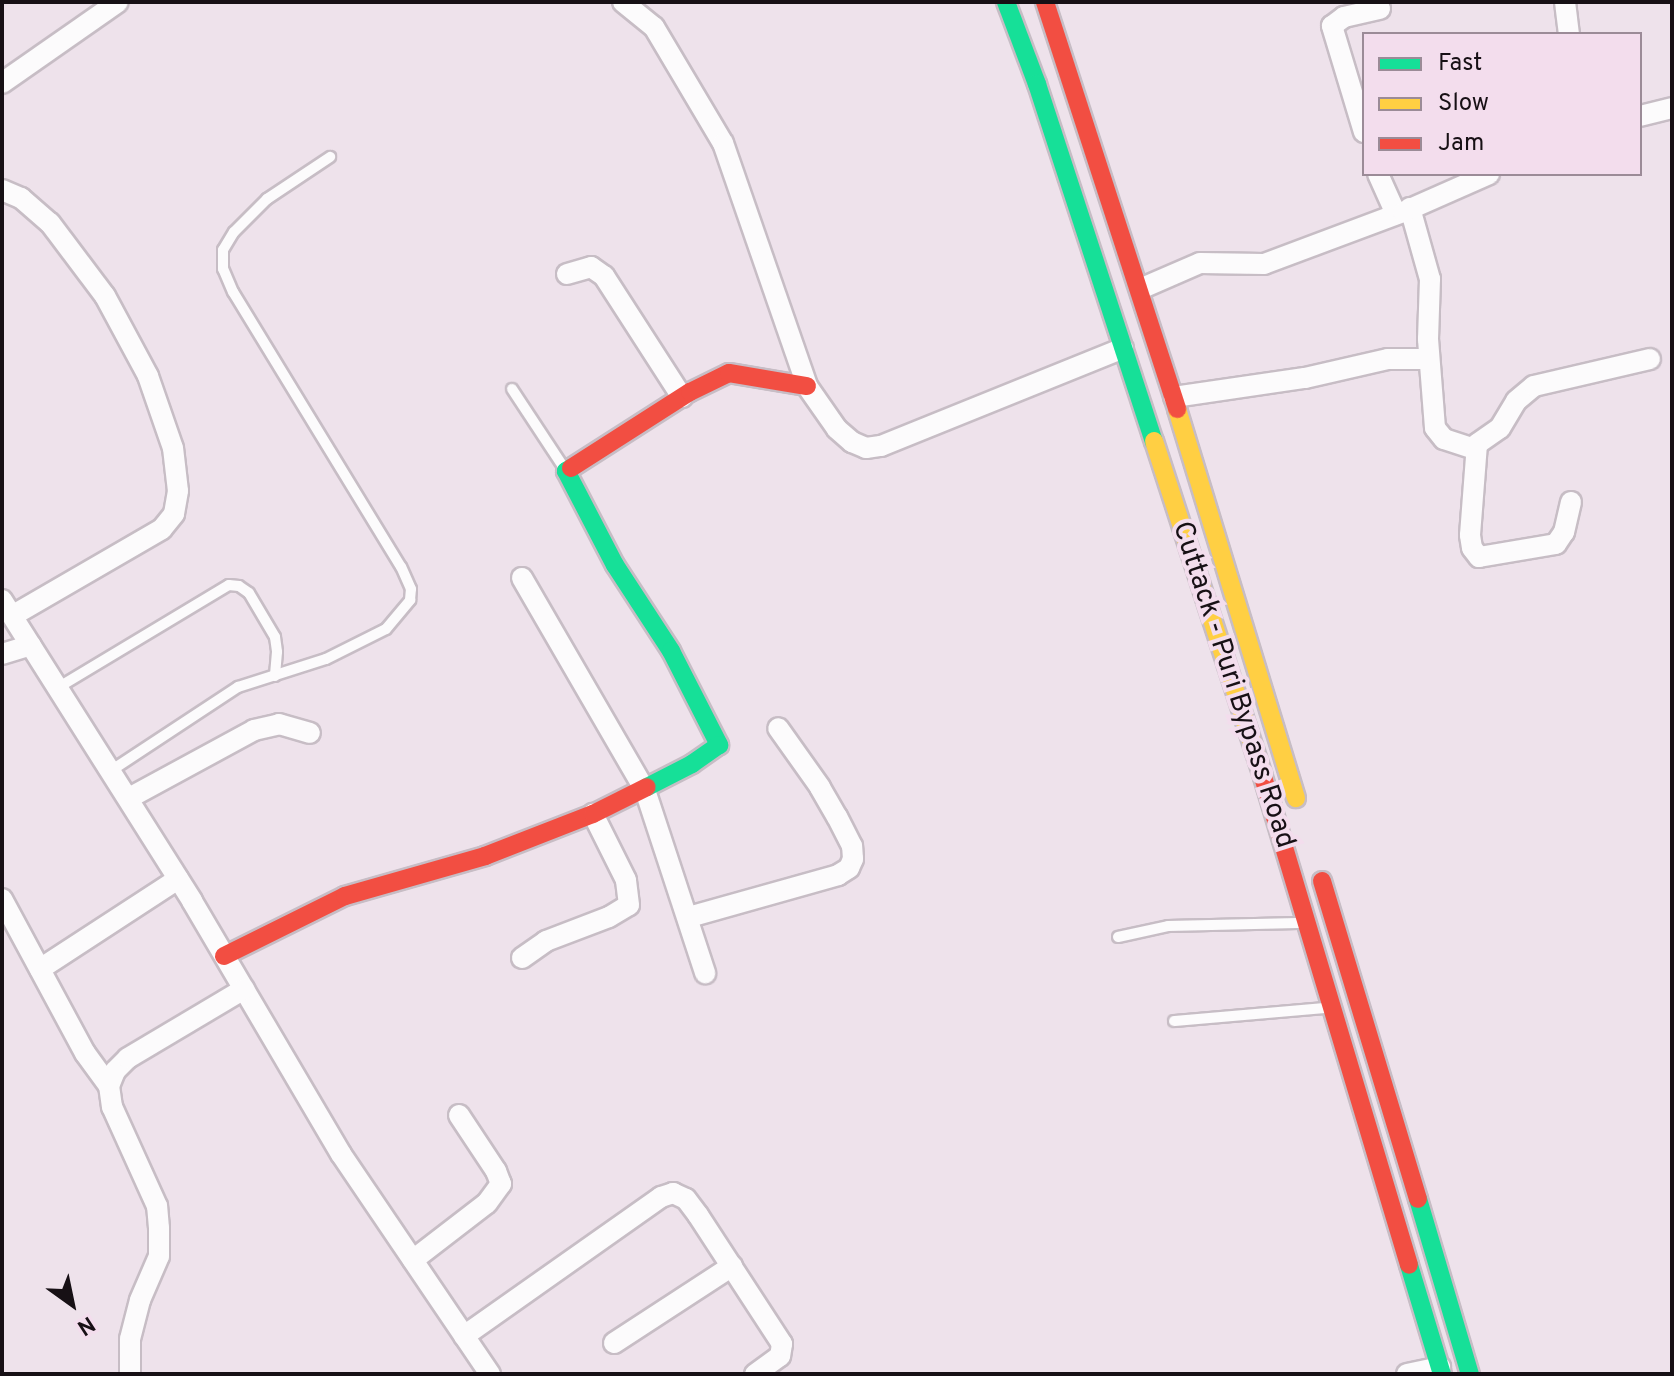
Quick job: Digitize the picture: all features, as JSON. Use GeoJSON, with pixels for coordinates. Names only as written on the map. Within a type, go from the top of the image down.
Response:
{"type":"FeatureCollection","features":[{"type":"Feature","properties":{"kind":"main road","name":"Cuttack - Puri Bypass Road"},"geometry":{"type":"LineString","coordinates":[[1006,2],[1123,348],[1308,923],[1441,1370]]}},
{"type":"Feature","properties":{"kind":"main road","name":"Cuttack - Puri Bypass Road"},"geometry":{"type":"LineString","coordinates":[[1045,2],[1140,289],[1304,823]]}},
{"type":"Feature","properties":{"kind":"main road"},"geometry":{"type":"LineString","coordinates":[[224,956],[345,896],[485,856],[593,814],[645,790],[719,745],[671,651],[615,565],[566,471],[682,397],[729,373],[807,386]]}},
{"type":"Feature","properties":{"kind":"main road","name":"Cuttack - Puri Bypass Road"},"geometry":{"type":"LineString","coordinates":[[1317,867],[1470,1374]]}},
{"type":"Feature","properties":{"kind":"street"},"geometry":{"type":"LineString","coordinates":[[2,83],[118,2]]}},
{"type":"Feature","properties":{"kind":"street"},"geometry":{"type":"LineString","coordinates":[[623,2],[654,27],[723,143],[807,386],[837,429],[866,448],[881,446],[1123,348]]}},
{"type":"Feature","properties":{"kind":"street"},"geometry":{"type":"LineString","coordinates":[[1565,2],[1569,32]]}},
{"type":"Feature","properties":{"kind":"street"},"geometry":{"type":"LineString","coordinates":[[1362,125],[1332,26],[1344,17],[1380,9]]}},
{"type":"Feature","properties":{"kind":"street"},"geometry":{"type":"LineString","coordinates":[[1642,116],[1672,108]]}},
{"type":"Feature","properties":{"kind":"street"},"geometry":{"type":"LineString","coordinates":[[1379,176],[1403,211],[1430,279],[1429,359],[1438,435],[1475,449]]}},
{"type":"Feature","properties":{"kind":"street"},"geometry":{"type":"LineString","coordinates":[[1140,289],[1200,263],[1264,264],[1484,176]]}},
{"type":"Feature","properties":{"kind":"street"},"geometry":{"type":"LineString","coordinates":[[2,190],[21,198],[50,223],[105,296],[148,376],[173,448],[178,491],[174,514],[162,529],[7,608],[112,770],[341,1154],[490,1374]]}},
{"type":"Feature","properties":{"kind":"street"},"geometry":{"type":"LineString","coordinates":[[567,274],[591,267],[604,276],[682,397]]}},
{"type":"Feature","properties":{"kind":"street"},"geometry":{"type":"LineString","coordinates":[[1174,397],[1305,378],[1388,359],[1429,359]]}},
{"type":"Feature","properties":{"kind":"street"},"geometry":{"type":"LineString","coordinates":[[1571,502],[1564,532],[1556,544],[1479,557],[1472,548],[1470,535],[1475,449],[1483,437],[1505,423],[1516,401],[1534,386],[1650,359]]}},
{"type":"Feature","properties":{"kind":"street"},"geometry":{"type":"LineString","coordinates":[[522,578],[645,790],[705,973]]}},
{"type":"Feature","properties":{"kind":"street"},"geometry":{"type":"LineString","coordinates":[[2,654],[31,645]]}},
{"type":"Feature","properties":{"kind":"street"},"geometry":{"type":"LineString","coordinates":[[129,798],[254,730],[279,724],[310,733]]}},
{"type":"Feature","properties":{"kind":"street"},"geometry":{"type":"LineString","coordinates":[[689,917],[838,875],[849,868],[852,846],[820,787],[778,728]]}},
{"type":"Feature","properties":{"kind":"street"},"geometry":{"type":"LineString","coordinates":[[522,958],[546,941],[609,917],[629,905],[626,880],[593,814]]}},
{"type":"Feature","properties":{"kind":"street"},"geometry":{"type":"LineString","coordinates":[[40,969],[178,879]]}},
{"type":"Feature","properties":{"kind":"street"},"geometry":{"type":"LineString","coordinates":[[2,899],[85,1053],[109,1086],[112,1107],[157,1206],[159,1256],[140,1300],[130,1339],[130,1374]]}},
{"type":"Feature","properties":{"kind":"street"},"geometry":{"type":"LineString","coordinates":[[109,1086],[115,1071],[128,1058],[244,989]]}},
{"type":"Feature","properties":{"kind":"street"},"geometry":{"type":"LineString","coordinates":[[413,1260],[487,1203],[501,1184],[496,1171],[459,1115]]}},
{"type":"Feature","properties":{"kind":"street"},"geometry":{"type":"LineString","coordinates":[[464,1336],[661,1197],[673,1193],[686,1199],[782,1344],[780,1356],[755,1374]]}},
{"type":"Feature","properties":{"kind":"street"},"geometry":{"type":"LineString","coordinates":[[614,1343],[732,1266]]}},
{"type":"Feature","properties":{"kind":"street"},"geometry":{"type":"LineString","coordinates":[[1407,1374],[1441,1370]]}},
{"type":"Feature","properties":{"kind":"lane"},"geometry":{"type":"LineString","coordinates":[[112,770],[238,687],[326,659],[386,629],[402,614],[411,589],[233,292],[223,269],[223,250],[234,232],[267,199],[330,157]]}},
{"type":"Feature","properties":{"kind":"lane"},"geometry":{"type":"LineString","coordinates":[[512,389],[566,471]]}},
{"type":"Feature","properties":{"kind":"lane"},"geometry":{"type":"LineString","coordinates":[[59,687],[229,585],[239,586],[249,593],[275,637],[275,676]]}},
{"type":"Feature","properties":{"kind":"lane"},"geometry":{"type":"LineString","coordinates":[[1118,937],[1168,926],[1308,923]]}},
{"type":"Feature","properties":{"kind":"lane"},"geometry":{"type":"LineString","coordinates":[[1174,1021],[1331,1008]]}},
{"type":"Feature","properties":{"kind":"traffic: fast"},"geometry":{"type":"LineString","coordinates":[[1006,2],[1037,84],[1154,441]]}},
{"type":"Feature","properties":{"kind":"traffic: fast"},"geometry":{"type":"LineString","coordinates":[[571,468],[566,471],[615,565],[671,651],[719,745],[692,764],[647,787]]}},
{"type":"Feature","properties":{"kind":"traffic: fast"},"geometry":{"type":"LineString","coordinates":[[1418,1199],[1470,1374]]}},
{"type":"Feature","properties":{"kind":"traffic: fast"},"geometry":{"type":"LineString","coordinates":[[1409,1265],[1442,1374]]}},
{"type":"Feature","properties":{"kind":"traffic: slow"},"geometry":{"type":"LineString","coordinates":[[1177,409],[1296,798]]}},
{"type":"Feature","properties":{"kind":"traffic: slow"},"geometry":{"type":"LineString","coordinates":[[1154,441],[1263,777]]}},
{"type":"Feature","properties":{"kind":"traffic: jam"},"geometry":{"type":"LineString","coordinates":[[1045,2],[1177,409]]}},
{"type":"Feature","properties":{"kind":"traffic: jam"},"geometry":{"type":"LineString","coordinates":[[571,468],[690,392],[729,373],[807,386]]}},
{"type":"Feature","properties":{"kind":"traffic: jam"},"geometry":{"type":"LineString","coordinates":[[1263,777],[1409,1265]]}},
{"type":"Feature","properties":{"kind":"traffic: jam"},"geometry":{"type":"LineString","coordinates":[[224,956],[345,896],[485,856],[593,814],[647,787]]}},
{"type":"Feature","properties":{"kind":"traffic: jam"},"geometry":{"type":"LineString","coordinates":[[1322,881],[1418,1199]]}}]}
